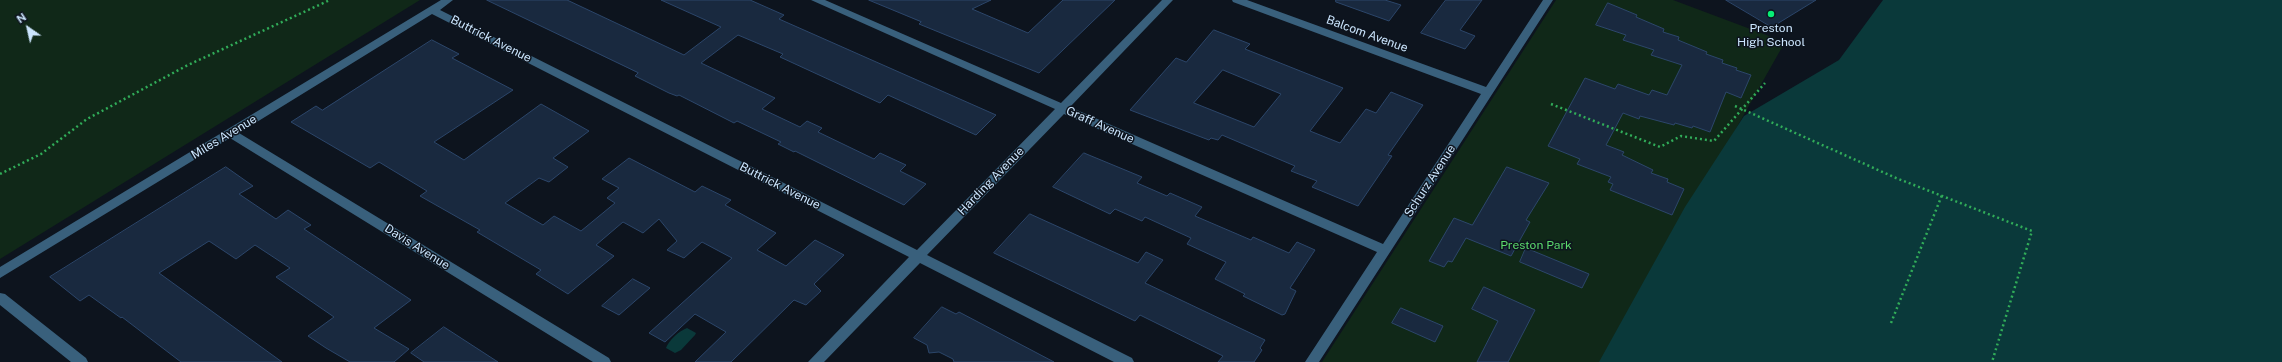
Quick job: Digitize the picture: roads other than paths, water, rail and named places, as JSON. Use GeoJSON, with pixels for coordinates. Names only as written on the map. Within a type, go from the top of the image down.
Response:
{"type":"FeatureCollection","features":[{"type":"Feature","properties":{"kind":"street","name":"Miles Avenue"},"geometry":{"type":"LineString","coordinates":[[0,273],[448,0]]}},
{"type":"Feature","properties":{"kind":"street","name":"Graff Avenue"},"geometry":{"type":"LineString","coordinates":[[816,0],[1385,250]]}},
{"type":"Feature","properties":{"kind":"street","name":"Harding Avenue"},"geometry":{"type":"LineString","coordinates":[[815,362],[1168,0]]}},
{"type":"Feature","properties":{"kind":"street","name":"Balcom Avenue"},"geometry":{"type":"LineString","coordinates":[[1236,0],[1488,92]]}},
{"type":"Feature","properties":{"kind":"street","name":"Schurz Avenue"},"geometry":{"type":"LineString","coordinates":[[1312,362],[1548,0]]}},
{"type":"Feature","properties":{"kind":"street","name":"Buttrick Avenue"},"geometry":{"type":"LineString","coordinates":[[432,10],[1127,362]]}},
{"type":"Feature","properties":{"kind":"street","name":"Davis Avenue"},"geometry":{"type":"LineString","coordinates":[[230,133],[604,362]]}},
{"type":"Feature","properties":{"kind":"street"},"geometry":{"type":"LineString","coordinates":[[0,298],[81,362]]}},
{"type":"Feature","properties":{"kind":"place","name":"Preston High School"},"geometry":{"type":"Point","coordinates":[1771,14]}},
{"type":"Feature","properties":{"kind":"park label","name":"Preston Park"},"geometry":{"type":"Point","coordinates":[1536,245]}}]}
